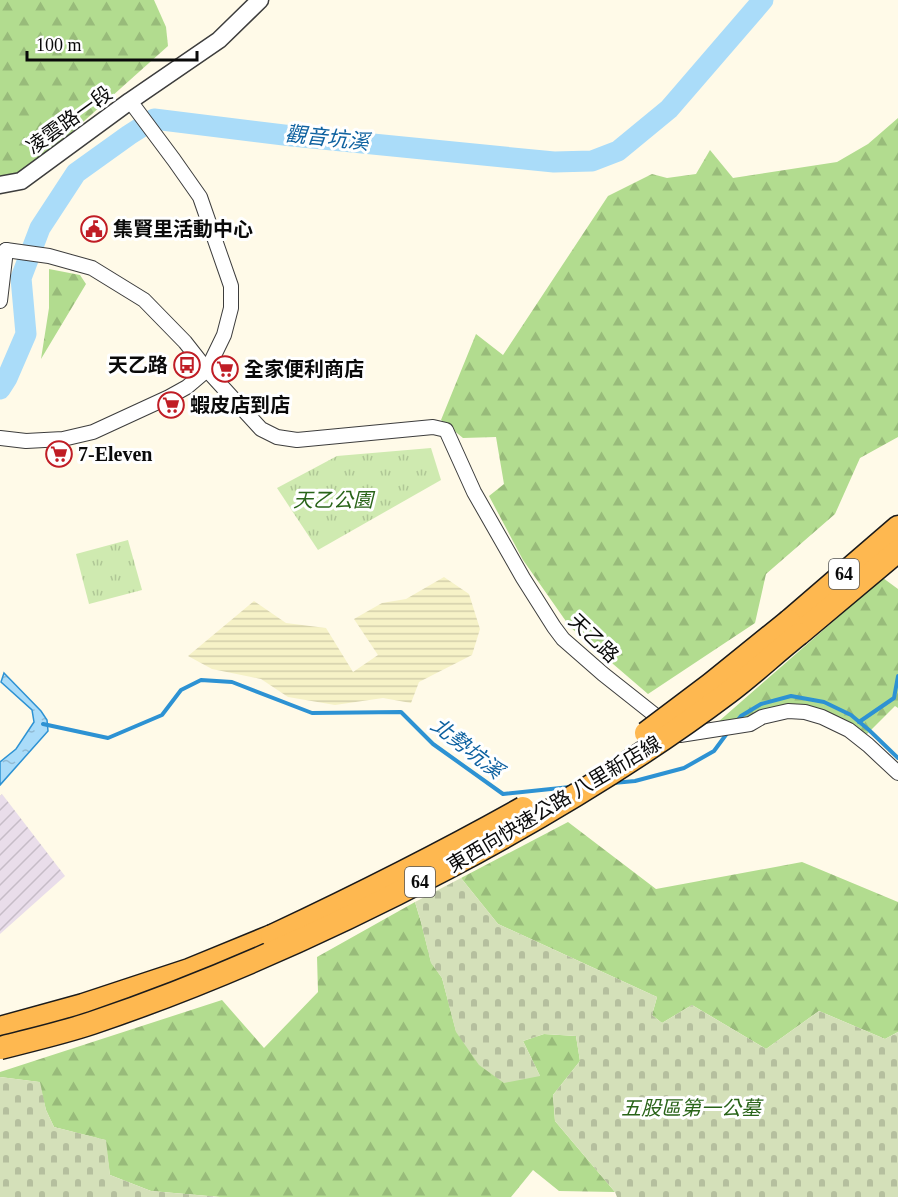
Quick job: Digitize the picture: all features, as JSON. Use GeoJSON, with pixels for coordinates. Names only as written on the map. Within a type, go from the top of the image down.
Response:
{"type":"FeatureCollection","features":[{"type":"Feature","properties":{"kind":"highway","name":"東西向快速公路 八里新店線"},"geometry":{"type":"LineString","coordinates":[[0,1048],[90,1024],[203,983],[292,945],[488,846],[583,791],[636,758],[730,691],[898,526]]}},
{"type":"Feature","properties":{"kind":"highway","name":"東西向快速公路 八里新店線"},"geometry":{"type":"LineString","coordinates":[[0,1028],[83,1005],[189,970],[272,936],[369,890],[481,832],[647,733],[711,684],[898,551]]}},
{"type":"Feature","properties":{"kind":"street","name":"凌雲路一段"},"geometry":{"type":"LineString","coordinates":[[0,185],[21,181],[133,107],[219,40],[260,0]]}},
{"type":"Feature","properties":{"kind":"street"},"geometry":{"type":"LineString","coordinates":[[0,438],[26,441],[63,439],[93,432],[169,398],[187,387],[207,370],[224,335],[231,308],[231,286],[200,197],[133,107]]}},
{"type":"Feature","properties":{"kind":"street"},"geometry":{"type":"LineString","coordinates":[[0,301],[3,247]]}},
{"type":"Feature","properties":{"kind":"street","name":"天乙路"},"geometry":{"type":"LineString","coordinates":[[3,247],[49,256],[92,268],[144,300],[185,342],[207,370],[261,429],[277,437],[297,440],[433,427],[446,430],[474,492],[523,578],[563,639],[680,735],[750,724],[762,717],[788,711],[805,712],[822,717],[849,730],[898,773]]}},
{"type":"Feature","properties":{"kind":"shaded area"},"geometry":{"type":"Polygon","coordinates":[[[444,577],[469,594],[480,629],[472,655],[419,682],[411,703],[383,698],[335,705],[288,697],[261,679],[212,669],[188,656],[254,601],[286,623],[326,628],[353,672],[378,655],[354,619],[382,603],[406,599],[444,577]]]}},
{"type":"Feature","properties":{"kind":"shaded area"},"geometry":{"type":"Polygon","coordinates":[[[2,794],[65,876],[0,934],[0,796],[2,794]]]}},
{"type":"Feature","properties":{"kind":"green space"},"geometry":{"type":"Polygon","coordinates":[[[0,0],[154,0],[166,27],[168,46],[26,173],[0,178],[0,0]]]}},
{"type":"Feature","properties":{"kind":"green space"},"geometry":{"type":"Polygon","coordinates":[[[898,118],[898,437],[860,458],[835,514],[766,574],[755,623],[648,694],[570,627],[523,560],[489,496],[504,484],[496,437],[463,438],[441,420],[476,334],[503,355],[608,196],[652,174],[667,178],[696,174],[710,150],[733,178],[837,162],[868,144],[898,118]]]}},
{"type":"Feature","properties":{"kind":"green space"},"geometry":{"type":"Polygon","coordinates":[[[49,269],[80,275],[86,284],[41,359],[49,308],[49,269]]]}},
{"type":"Feature","properties":{"kind":"green space","name":"天乙公園"},"geometry":{"type":"Polygon","coordinates":[[[431,448],[441,480],[318,550],[277,488],[337,456],[431,448]]]}},
{"type":"Feature","properties":{"kind":"green space"},"geometry":{"type":"Polygon","coordinates":[[[128,540],[142,590],[89,604],[76,554],[128,540]]]}},
{"type":"Feature","properties":{"kind":"green space"},"geometry":{"type":"Polygon","coordinates":[[[883,578],[898,589],[898,708],[895,706],[865,736],[803,709],[725,733],[718,722],[883,578]]]}},
{"type":"Feature","properties":{"kind":"green space"},"geometry":{"type":"Polygon","coordinates":[[[568,822],[656,889],[802,862],[898,902],[898,1032],[885,1039],[819,1011],[766,1049],[692,1005],[662,1023],[652,1015],[657,997],[498,924],[461,878],[568,822]]]}},
{"type":"Feature","properties":{"kind":"green space","name":"五股區第一公墓"},"geometry":{"type":"Polygon","coordinates":[[[461,878],[498,924],[657,997],[652,1015],[662,1023],[692,1005],[766,1049],[819,1011],[885,1039],[898,1032],[898,1197],[617,1197],[555,1121],[553,1095],[580,1061],[576,1036],[544,1034],[523,1041],[540,1076],[504,1083],[479,1065],[456,1032],[442,978],[431,963],[415,902],[461,878]]]}},
{"type":"Feature","properties":{"kind":"green space"},"geometry":{"type":"Polygon","coordinates":[[[415,902],[431,962],[442,978],[456,1031],[540,1076],[523,1041],[544,1034],[576,1036],[580,1061],[553,1095],[555,1121],[615,1192],[559,1191],[533,1170],[511,1197],[220,1197],[151,1191],[110,1175],[105,1140],[54,1127],[46,1110],[39,1082],[0,1077],[0,1072],[222,1000],[264,1048],[318,992],[317,957],[415,902]]]}},
{"type":"Feature","properties":{"kind":"green space"},"geometry":{"type":"Polygon","coordinates":[[[0,1077],[40,1082],[46,1110],[54,1127],[106,1140],[110,1175],[151,1191],[220,1197],[0,1197],[0,1077]]]}},
{"type":"Feature","properties":{"kind":"water"},"geometry":{"type":"Polygon","coordinates":[[[4,673],[41,711],[47,720],[48,731],[0,785],[0,762],[16,749],[34,722],[32,710],[1,682],[4,673]]]}},
{"type":"Feature","properties":{"kind":"waterway","name":"觀音坑溪"},"geometry":{"type":"LineString","coordinates":[[0,389],[26,334],[21,278],[40,228],[76,173],[154,119],[292,136],[554,162],[592,161],[618,151],[669,109],[763,0]]}},
{"type":"Feature","properties":{"kind":"waterway"},"geometry":{"type":"LineString","coordinates":[[859,722],[894,698],[898,676]]}},
{"type":"Feature","properties":{"kind":"waterway","name":"北勢坑溪"},"geometry":{"type":"LineString","coordinates":[[43,724],[108,738],[162,715],[181,690],[201,680],[232,682],[312,713],[401,712],[433,744],[503,794],[570,787]]}},
{"type":"Feature","properties":{"kind":"waterway","name":"北勢坑溪"},"geometry":{"type":"LineString","coordinates":[[737,721],[761,704],[791,696],[824,702],[851,715],[898,758]]}},
{"type":"Feature","properties":{"kind":"waterway","name":"北勢坑溪"},"geometry":{"type":"LineString","coordinates":[[613,783],[635,781],[684,768],[714,751],[728,732]]}},
{"type":"Feature","properties":{"kind":"place","name":"集賢里活動中心"},"geometry":{"type":"Point","coordinates":[94,229]}},
{"type":"Feature","properties":{"kind":"place","name":"天乙路"},"geometry":{"type":"Point","coordinates":[187,365]}},
{"type":"Feature","properties":{"kind":"place","name":"全家便利商店"},"geometry":{"type":"Point","coordinates":[225,369]}},
{"type":"Feature","properties":{"kind":"place","name":"蝦皮店到店"},"geometry":{"type":"Point","coordinates":[171,405]}},
{"type":"Feature","properties":{"kind":"place","name":"7-Eleven"},"geometry":{"type":"Point","coordinates":[59,454]}}]}
